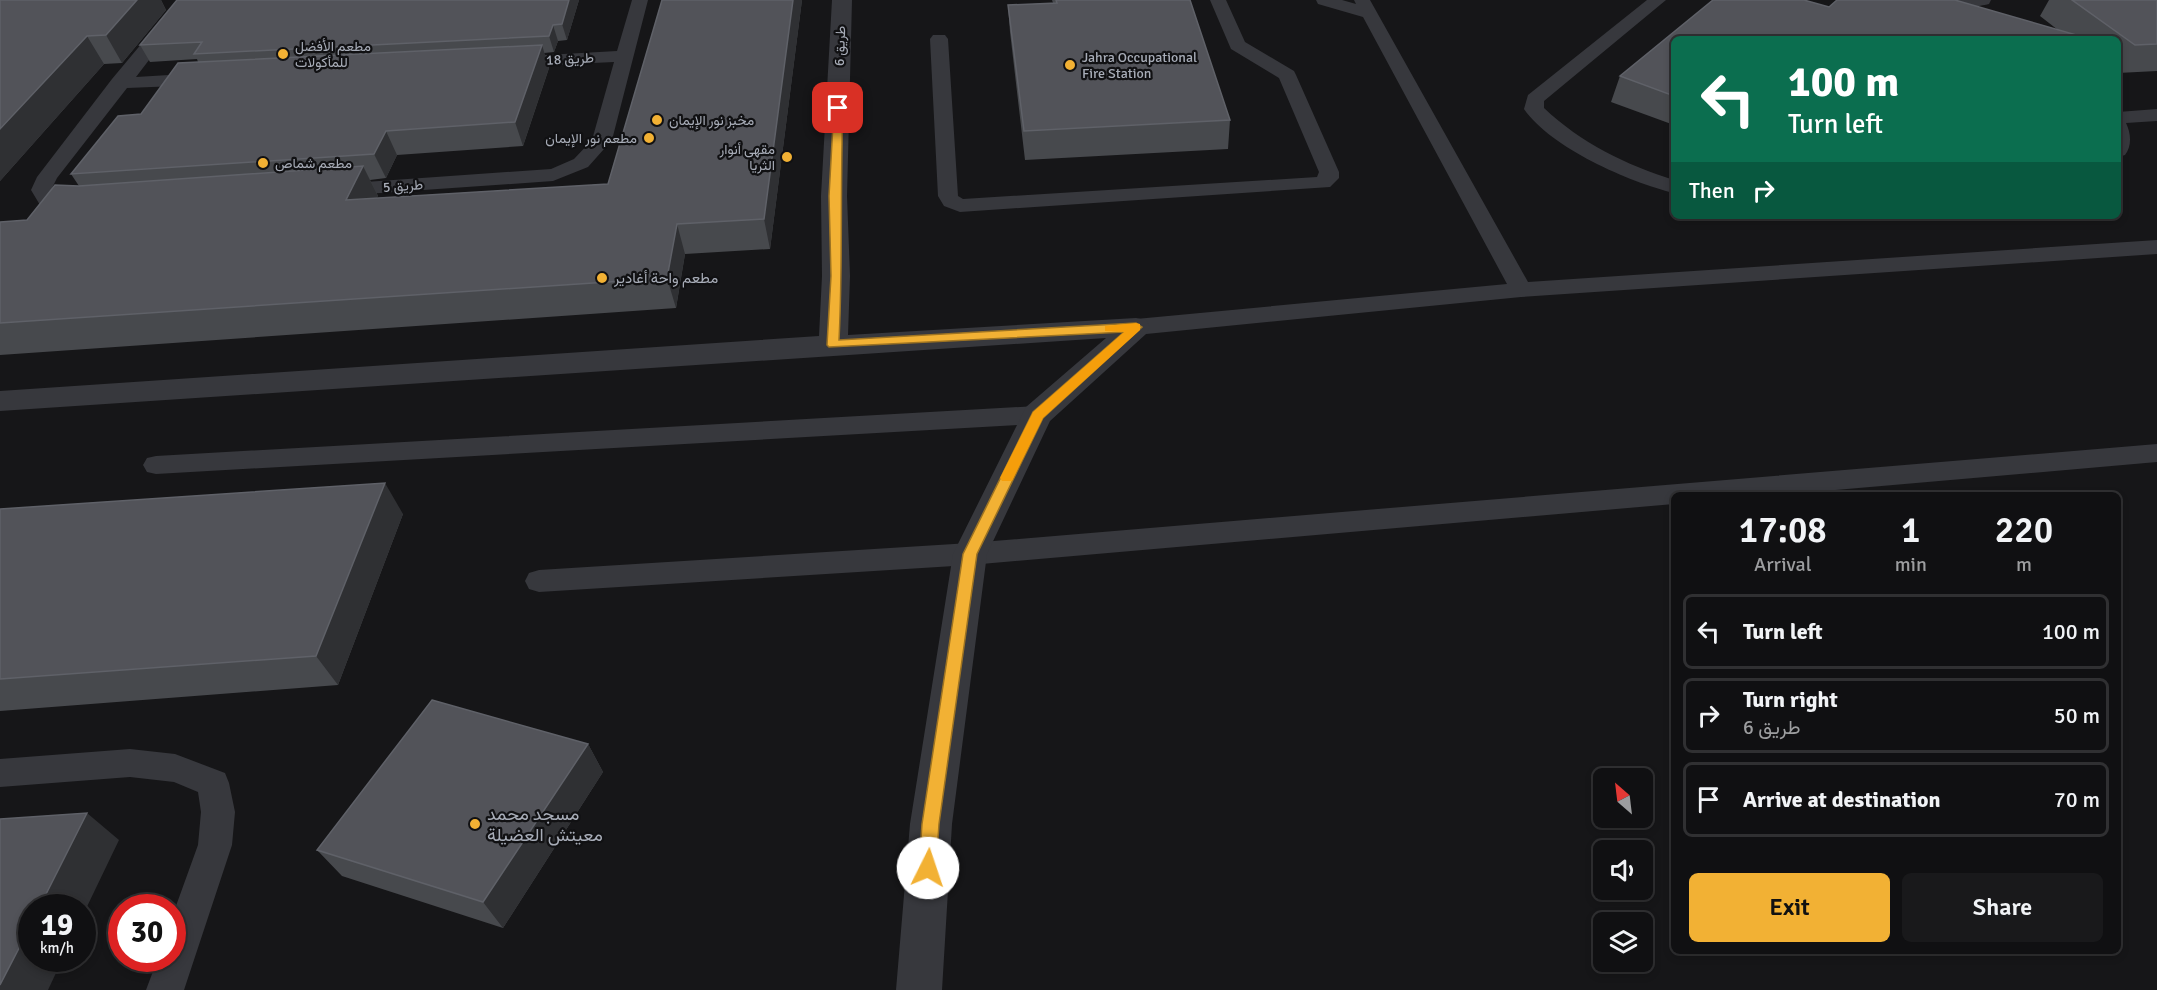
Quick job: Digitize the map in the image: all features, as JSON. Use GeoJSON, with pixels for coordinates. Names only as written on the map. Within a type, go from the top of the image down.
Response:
{"type":"FeatureCollection","features":[{"type":"Feature","properties":{"kind":"street","name":"طريق 6"},"geometry":{"type":"LineString","coordinates":[[833,345],[836,276],[834,196],[842,0]]}},
{"type":"Feature","properties":{"kind":"street"},"geometry":{"type":"LineString","coordinates":[[0,401],[1136,327]]}},
{"type":"Feature","properties":{"kind":"street"},"geometry":{"type":"LineString","coordinates":[[919,990],[931,824],[970,554],[1038,415],[1136,327]]}},
{"type":"Feature","properties":{"kind":"lane"},"geometry":{"type":"LineString","coordinates":[[99,207],[60,206],[46,201],[41,190],[47,177],[119,83],[187,0]]}},
{"type":"Feature","properties":{"kind":"lane","name":"طريق 5"},"geometry":{"type":"LineString","coordinates":[[314,192],[553,175],[575,168],[589,159],[602,140],[640,0]]}},
{"type":"Feature","properties":{"kind":"lane"},"geometry":{"type":"LineString","coordinates":[[939,39],[948,196],[951,202],[960,206],[1323,183],[1329,178],[1329,172],[1289,77],[1237,45],[1218,0]]}},
{"type":"Feature","properties":{"kind":"lane"},"geometry":{"type":"LineString","coordinates":[[1324,0],[1366,7],[1521,290]]}},
{"type":"Feature","properties":{"kind":"lane"},"geometry":{"type":"LineString","coordinates":[[1658,0],[1535,99],[1534,109],[1546,121],[1611,164],[1641,177],[1671,186]]}},
{"type":"Feature","properties":{"kind":"lane"},"geometry":{"type":"LineString","coordinates":[[1951,1],[1983,8]]}},
{"type":"Feature","properties":{"kind":"lane","name":"طريق 18"},"geometry":{"type":"LineString","coordinates":[[495,63],[624,56]]}},
{"type":"Feature","properties":{"kind":"lane"},"geometry":{"type":"LineString","coordinates":[[119,83],[225,78]]}},
{"type":"Feature","properties":{"kind":"lane"},"geometry":{"type":"LineString","coordinates":[[2121,118],[2157,116]]}},
{"type":"Feature","properties":{"kind":"lane"},"geometry":{"type":"LineString","coordinates":[[1136,327],[1521,290],[2157,247]]}},
{"type":"Feature","properties":{"kind":"lane"},"geometry":{"type":"LineString","coordinates":[[156,465],[1038,415]]}},
{"type":"Feature","properties":{"kind":"lane"},"geometry":{"type":"LineString","coordinates":[[1699,492],[2157,453]]}},
{"type":"Feature","properties":{"kind":"lane"},"geometry":{"type":"LineString","coordinates":[[539,581],[970,554],[1671,494]]}},
{"type":"Feature","properties":{"kind":"lane"},"geometry":{"type":"LineString","coordinates":[[0,773],[130,763],[175,768],[213,783],[218,812],[215,845],[165,990]]}},
{"type":"Feature","properties":{"kind":"building"},"geometry":{"type":"Polygon","coordinates":[[[0,0],[137,0],[106,35],[87,36],[0,129],[0,0]]]}},
{"type":"Feature","properties":{"kind":"building"},"geometry":{"type":"Polygon","coordinates":[[[177,0],[569,0],[562,24],[553,25],[549,36],[194,54],[202,42],[140,45],[177,0]]]}},
{"type":"Feature","properties":{"kind":"building"},"geometry":{"type":"Polygon","coordinates":[[[662,0],[793,0],[764,219],[677,224],[667,278],[0,323],[0,222],[27,220],[55,185],[79,186],[363,166],[346,200],[608,184],[662,0]]]}},
{"type":"Feature","properties":{"kind":"building"},"geometry":{"type":"Polygon","coordinates":[[[1056,0],[1190,0],[1230,120],[1024,131],[1008,5],[1057,3],[1056,0]]]}},
{"type":"Feature","properties":{"kind":"building"},"geometry":{"type":"Polygon","coordinates":[[[1713,0],[1804,0],[1829,7],[1837,0],[1955,0],[2080,36],[1671,36],[1671,95],[1620,76],[1713,0]]]}},
{"type":"Feature","properties":{"kind":"building"},"geometry":{"type":"Polygon","coordinates":[[[2072,0],[2157,0],[2157,44],[2135,45],[2072,0]]]}},
{"type":"Feature","properties":{"kind":"building"},"geometry":{"type":"Polygon","coordinates":[[[542,45],[515,122],[386,131],[374,154],[71,174],[118,116],[141,114],[178,63],[542,45]]]}},
{"type":"Feature","properties":{"kind":"building"},"geometry":{"type":"Polygon","coordinates":[[[385,483],[316,656],[0,679],[0,509],[385,483]]]}},
{"type":"Feature","properties":{"kind":"building","name":"مسجد محمد معيتش العضيلة"},"geometry":{"type":"Polygon","coordinates":[[[432,700],[588,744],[483,902],[317,850],[432,700]]]}},
{"type":"Feature","properties":{"kind":"building"},"geometry":{"type":"Polygon","coordinates":[[[87,813],[46,894],[18,894],[18,950],[0,985],[0,819],[87,813]]]}},
{"type":"Feature","properties":{"kind":"slow traffic"},"geometry":{"type":"LineString","coordinates":[[1007,478],[1038,415],[1136,327],[1109,329]]}},
{"type":"Feature","properties":{"kind":"place","name":"مطعم الأفضل للمأكولات"},"geometry":{"type":"Point","coordinates":[283,54]}},
{"type":"Feature","properties":{"kind":"place","name":"Jahra Occupational Fire Station"},"geometry":{"type":"Point","coordinates":[1070,65]}},
{"type":"Feature","properties":{"kind":"place","name":"مخبز نور الإيمان"},"geometry":{"type":"Point","coordinates":[657,120]}},
{"type":"Feature","properties":{"kind":"place","name":"مطعم نور الإيمان"},"geometry":{"type":"Point","coordinates":[649,138]}},
{"type":"Feature","properties":{"kind":"place","name":"مقهى أنوار الثريا"},"geometry":{"type":"Point","coordinates":[787,157]}},
{"type":"Feature","properties":{"kind":"place","name":"مطعم شماص"},"geometry":{"type":"Point","coordinates":[263,163]}},
{"type":"Feature","properties":{"kind":"place","name":"مطعم واحة أغادير"},"geometry":{"type":"Point","coordinates":[602,278]}},
{"type":"Feature","properties":{"kind":"place","name":"مسجد محمد معيتش العضيلة"},"geometry":{"type":"Point","coordinates":[475,824]}},
{"type":"Feature","properties":{"kind":"route"},"geometry":{"type":"LineString","coordinates":[[838,108],[834,196],[836,276],[833,345],[1136,327],[1038,415],[970,554],[931,824],[928,868]]}}]}
